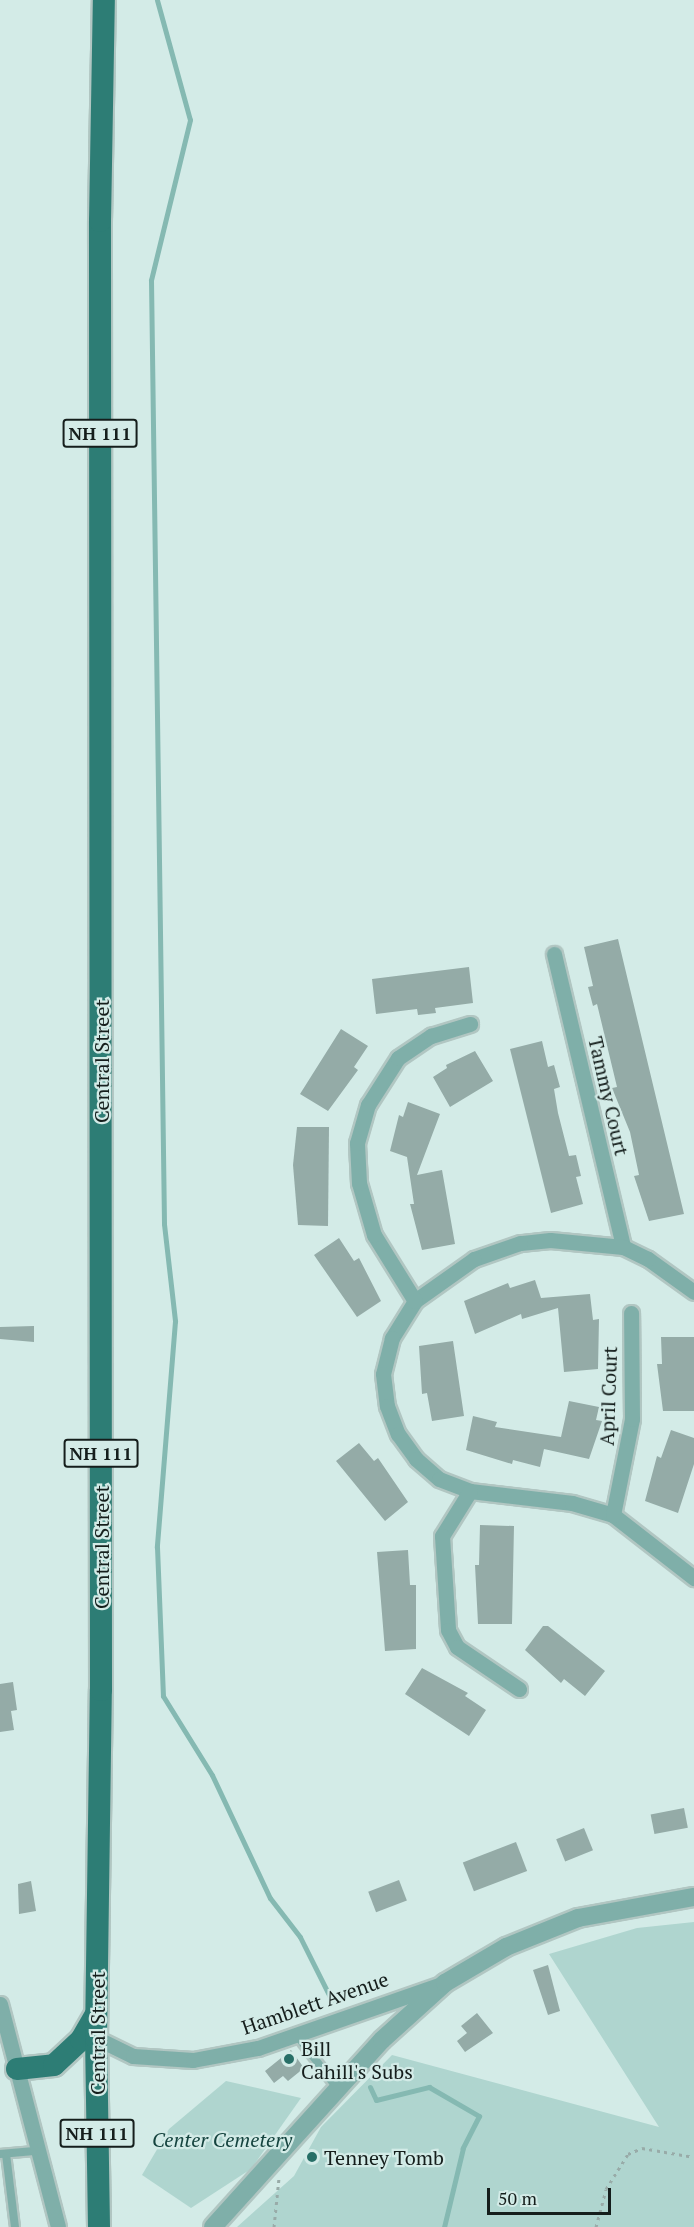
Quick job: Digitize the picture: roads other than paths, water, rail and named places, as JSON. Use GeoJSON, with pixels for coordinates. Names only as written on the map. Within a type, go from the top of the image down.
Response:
{"type":"FeatureCollection","features":[{"type":"Feature","properties":{"kind":"main road","name":"Central Street"},"geometry":{"type":"LineString","coordinates":[[99,2227],[96,2013],[101,1690],[104,0]]}},
{"type":"Feature","properties":{"kind":"main road"},"geometry":{"type":"LineString","coordinates":[[17,2069],[54,2065],[81,2040],[96,2013]]}},
{"type":"Feature","properties":{"kind":"street","name":"Tammy Court"},"geometry":{"type":"LineString","coordinates":[[554,954],[622,1247]]}},
{"type":"Feature","properties":{"kind":"street"},"geometry":{"type":"LineString","coordinates":[[415,1300],[374,1235],[358,1183],[357,1143],[372,1097],[398,1058],[431,1036],[470,1024]]}},
{"type":"Feature","properties":{"kind":"street"},"geometry":{"type":"LineString","coordinates":[[694,1292],[648,1259],[622,1247],[550,1240],[520,1243],[474,1259],[415,1300],[399,1323],[386,1356],[387,1406],[398,1434],[416,1460],[439,1479],[470,1491],[573,1503],[613,1515],[694,1578]]}},
{"type":"Feature","properties":{"kind":"street","name":"April Court"},"geometry":{"type":"LineString","coordinates":[[613,1515],[632,1419],[631,1313]]}},
{"type":"Feature","properties":{"kind":"street"},"geometry":{"type":"LineString","coordinates":[[470,1491],[442,1536],[448,1630],[458,1647],[519,1689]]}},
{"type":"Feature","properties":{"kind":"street"},"geometry":{"type":"LineString","coordinates":[[213,2227],[337,2088],[410,2012],[444,1983],[506,1947],[578,1918],[694,1897]]}},
{"type":"Feature","properties":{"kind":"street","name":"Hamblett Avenue"},"geometry":{"type":"LineString","coordinates":[[96,2038],[133,2056],[182,2061],[258,2048],[295,2033],[444,1983]]}},
{"type":"Feature","properties":{"kind":"street"},"geometry":{"type":"LineString","coordinates":[[0,2004],[58,2227]]}},
{"type":"Feature","properties":{"kind":"lane"},"geometry":{"type":"LineString","coordinates":[[295,2033],[337,2088]]}},
{"type":"Feature","properties":{"kind":"lane"},"geometry":{"type":"LineString","coordinates":[[15,2227],[3,2154],[37,2151]]}},
{"type":"Feature","properties":{"kind":"waterway"},"geometry":{"type":"LineString","coordinates":[[157,0],[190,120],[151,280],[164,1224],[175,1321],[157,1547],[163,1696],[212,1775],[270,1898],[300,1937],[332,2001]]}},
{"type":"Feature","properties":{"kind":"waterway"},"geometry":{"type":"LineString","coordinates":[[370,2087],[376,2100],[429,2087],[479,2116],[463,2148],[444,2227]]}},
{"type":"Feature","properties":{"kind":"place","name":"Bill Cahill's Subs"},"geometry":{"type":"Point","coordinates":[289,2059]}},
{"type":"Feature","properties":{"kind":"place","name":"Tenney Tomb"},"geometry":{"type":"Point","coordinates":[312,2157]}},
{"type":"Feature","properties":{"kind":"park label","name":"Center Cemetery"},"geometry":{"type":"Point","coordinates":[222,2139]}}]}
